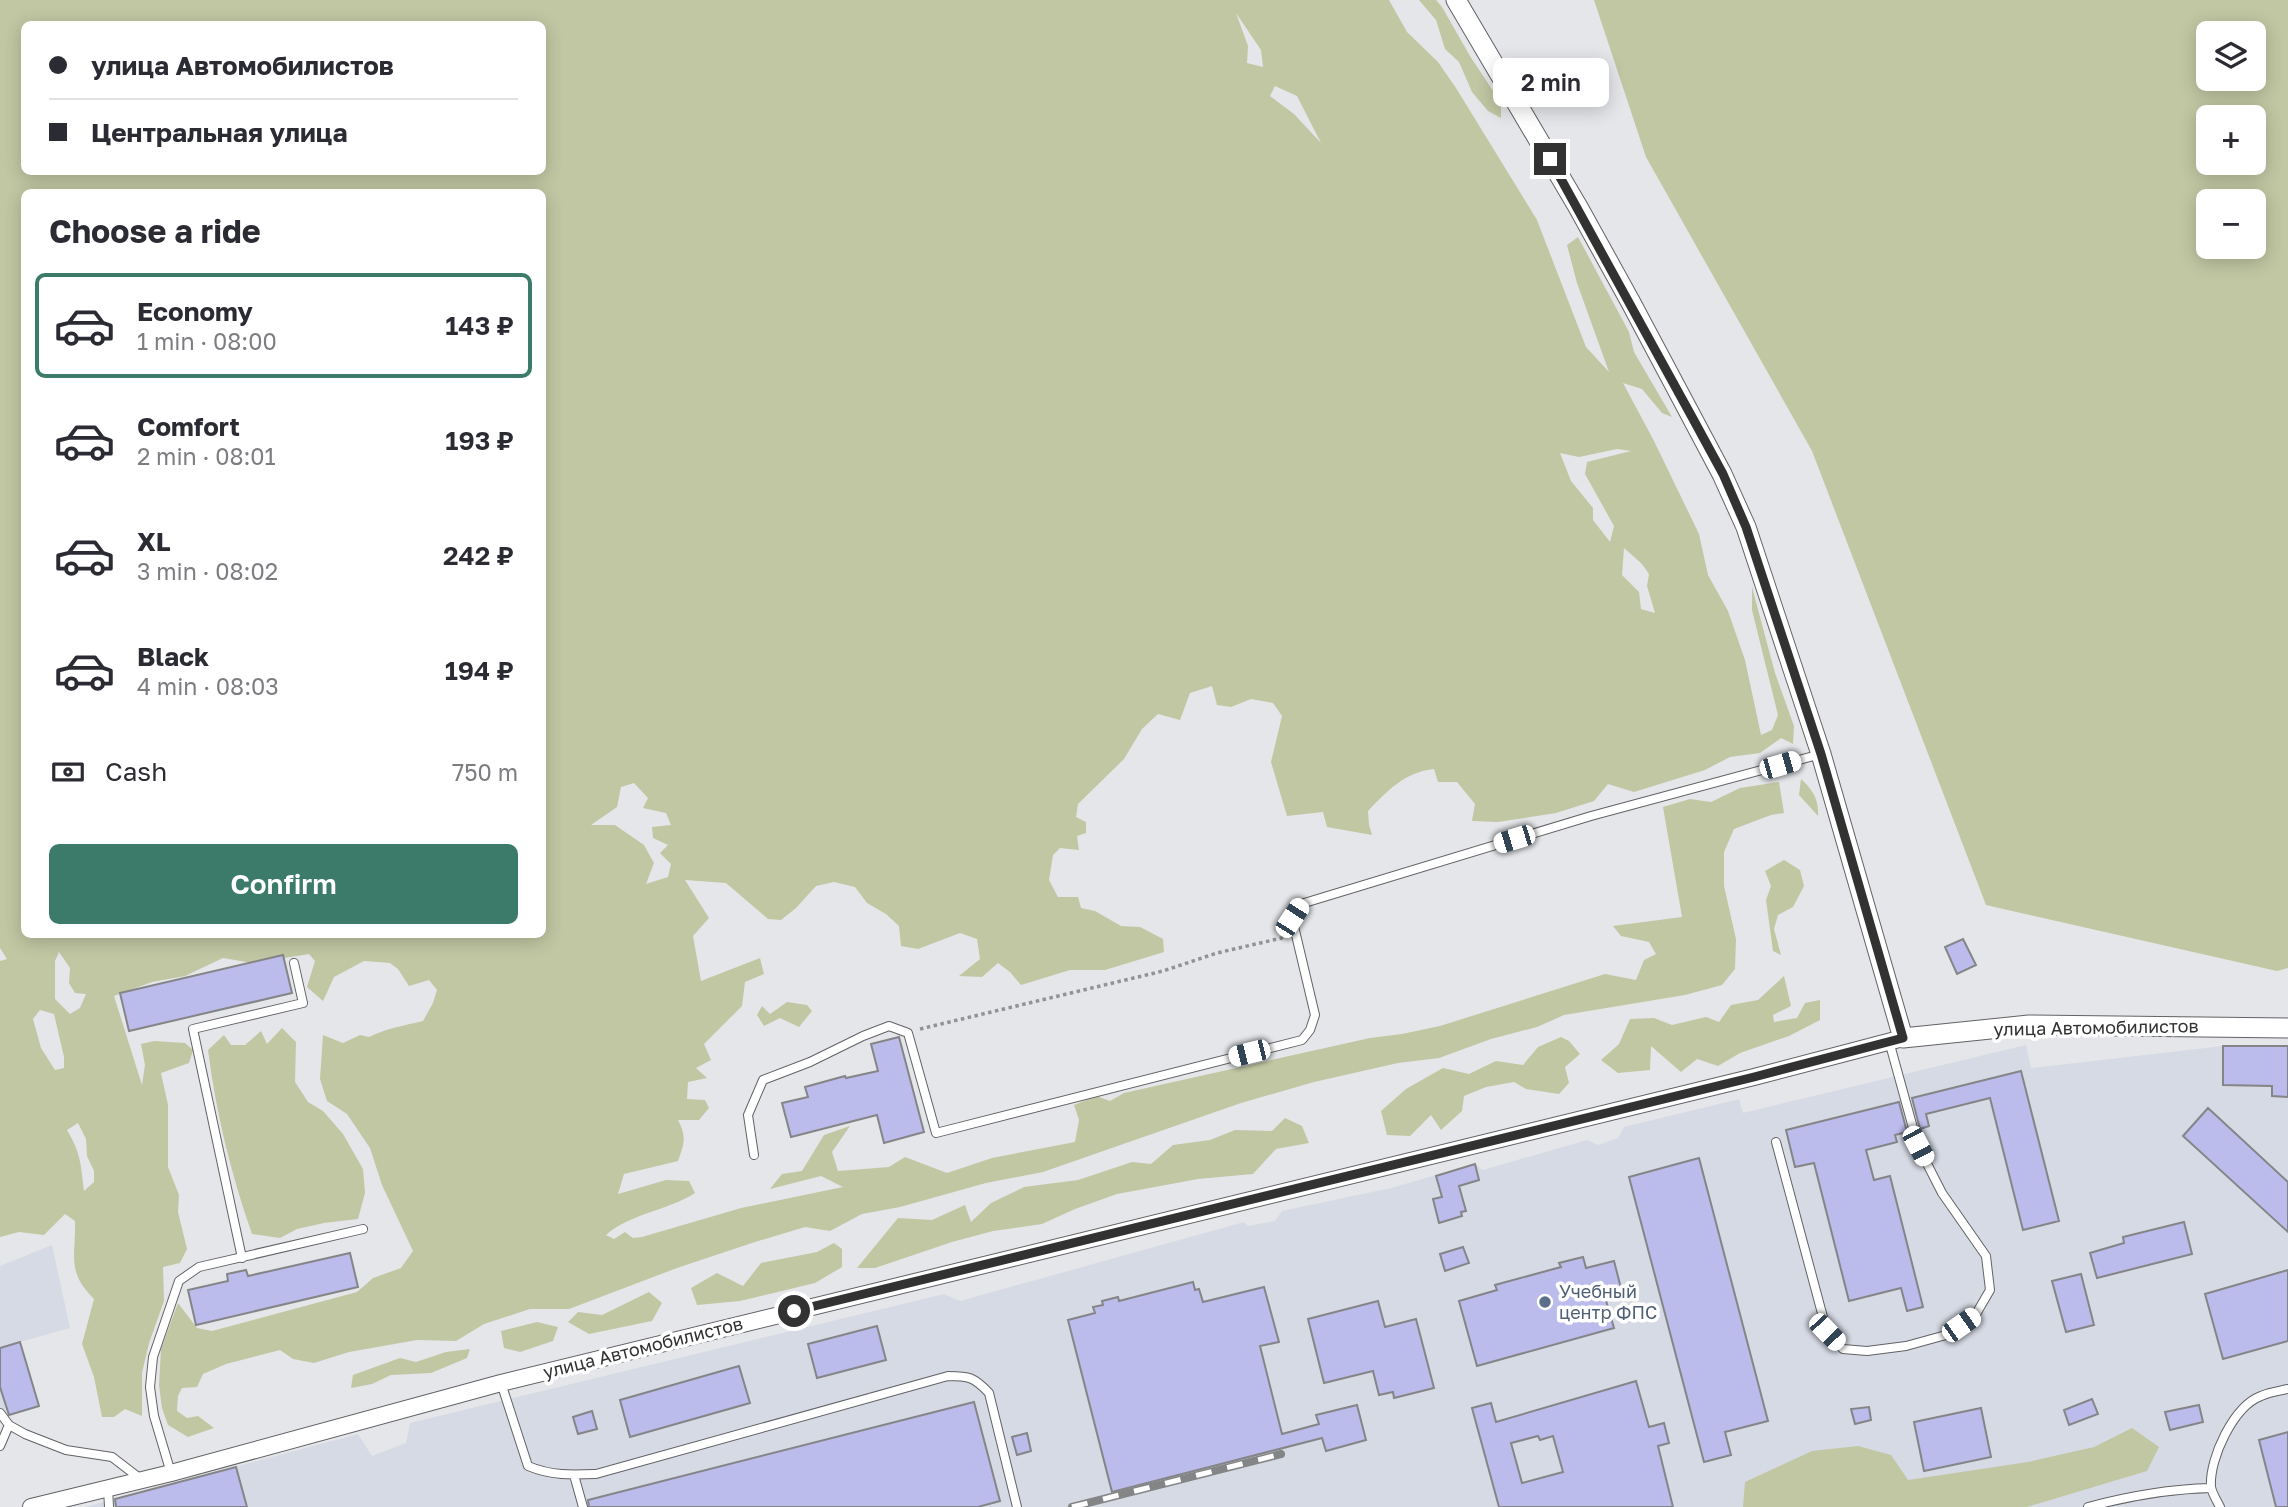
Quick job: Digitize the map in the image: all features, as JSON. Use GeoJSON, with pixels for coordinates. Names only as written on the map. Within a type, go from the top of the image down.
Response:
{"type":"FeatureCollection","features":[{"type":"Feature","properties":{"kind":"street"},"geometry":{"type":"LineString","coordinates":[[1456,0],[1578,207],[1723,474],[1746,527],[1821,754],[1896,1039]]}},
{"type":"Feature","properties":{"kind":"street","name":"улица Автомобилистов"},"geometry":{"type":"LineString","coordinates":[[31,1507],[171,1473],[501,1383],[1714,1087],[1896,1039],[2029,1024],[2288,1028]]}},
{"type":"Feature","properties":{"kind":"lane"},"geometry":{"type":"LineString","coordinates":[[754,1155],[748,1115],[763,1080],[889,1026],[908,1033],[936,1133],[1301,1040],[1310,1030],[1315,1015],[1292,918],[1301,904],[1591,816],[1821,754]]}},
{"type":"Feature","properties":{"kind":"lane"},"geometry":{"type":"LineString","coordinates":[[242,1258],[193,1029],[303,1003],[294,962]]}},
{"type":"Feature","properties":{"kind":"lane"},"geometry":{"type":"LineString","coordinates":[[1776,1142],[1827,1332],[1843,1349],[1867,1351],[1906,1346],[1946,1335],[1976,1314],[1990,1290],[1986,1256],[1942,1193],[1918,1146],[1896,1039]]}},
{"type":"Feature","properties":{"kind":"lane"},"geometry":{"type":"LineString","coordinates":[[171,1473],[154,1416],[150,1387],[153,1357],[179,1281],[199,1267],[363,1228]]}},
{"type":"Feature","properties":{"kind":"lane"},"geometry":{"type":"LineString","coordinates":[[501,1383],[528,1466],[543,1472],[575,1475],[596,1474],[948,1376],[964,1376],[976,1379],[989,1393],[1017,1507]]}},
{"type":"Feature","properties":{"kind":"lane"},"geometry":{"type":"LineString","coordinates":[[2220,1507],[2211,1488],[2218,1452],[2229,1426],[2242,1409],[2260,1396],[2288,1389]]}},
{"type":"Feature","properties":{"kind":"lane"},"geometry":{"type":"LineString","coordinates":[[0,1413],[9,1424],[24,1434],[66,1450],[112,1457],[142,1480]]}},
{"type":"Feature","properties":{"kind":"lane"},"geometry":{"type":"LineString","coordinates":[[0,1446],[9,1424]]}},
{"type":"Feature","properties":{"kind":"lane"},"geometry":{"type":"LineString","coordinates":[[575,1475],[583,1507]]}},
{"type":"Feature","properties":{"kind":"lane"},"geometry":{"type":"LineString","coordinates":[[108,1488],[109,1507]]}},
{"type":"Feature","properties":{"kind":"lane"},"geometry":{"type":"LineString","coordinates":[[2088,1507],[2175,1489],[2211,1488]]}},
{"type":"Feature","properties":{"kind":"path"},"geometry":{"type":"LineString","coordinates":[[908,1033],[939,1023],[1163,971],[1217,953],[1295,935]]}},
{"type":"Feature","properties":{"kind":"shaded area"},"geometry":{"type":"Polygon","coordinates":[[[2026,1045],[2031,1068],[2223,1046],[2288,1046],[2288,1507],[85,1507],[358,1434],[372,1456],[406,1443],[410,1423],[944,1294],[960,1301],[1244,1222],[1248,1226],[1275,1221],[1282,1211],[1391,1188],[1475,1164],[1483,1170],[1587,1140],[1598,1145],[1618,1138],[1624,1127],[1739,1099],[1743,1113],[2026,1045]]]}},
{"type":"Feature","properties":{"kind":"shaded area"},"geometry":{"type":"Polygon","coordinates":[[[52,1245],[70,1328],[20,1342],[39,1406],[8,1415],[0,1413],[0,1266],[52,1245]]]}},
{"type":"Feature","properties":{"kind":"green space"},"geometry":{"type":"Polygon","coordinates":[[[0,0],[1389,0],[1407,32],[1438,62],[1456,88],[1537,220],[1586,347],[1609,372],[1577,283],[1567,245],[1578,237],[1629,332],[1634,352],[1672,417],[1662,413],[1642,389],[1623,383],[1699,534],[1708,575],[1728,611],[1745,660],[1761,735],[1772,730],[1778,715],[1752,610],[1752,587],[1775,673],[1794,726],[1793,744],[1781,738],[1760,753],[1730,757],[1705,770],[1634,792],[1608,784],[1594,801],[1556,813],[1498,822],[1472,821],[1475,804],[1457,782],[1438,782],[1434,769],[1424,771],[1405,778],[1368,811],[1372,835],[1327,827],[1323,812],[1287,816],[1271,762],[1282,716],[1273,703],[1251,699],[1231,707],[1217,705],[1212,686],[1190,693],[1180,720],[1158,714],[1142,729],[1124,759],[1078,804],[1076,817],[1086,822],[1086,833],[1077,836],[1079,850],[1060,848],[1053,855],[1049,880],[1058,897],[1078,897],[1081,908],[1095,911],[1121,926],[1140,927],[1163,939],[1164,952],[1105,970],[1070,970],[1021,985],[998,963],[982,977],[959,976],[980,959],[977,939],[960,933],[918,949],[901,946],[899,926],[886,914],[867,903],[855,887],[834,882],[816,886],[781,920],[768,919],[726,883],[685,880],[709,918],[693,936],[701,981],[760,958],[764,974],[745,982],[742,1006],[704,1044],[711,1060],[696,1068],[707,1078],[688,1082],[687,1099],[705,1100],[709,1108],[699,1120],[678,1120],[684,1140],[678,1161],[624,1174],[618,1194],[666,1180],[689,1181],[695,1193],[627,1222],[606,1235],[614,1239],[625,1232],[633,1238],[642,1237],[741,1208],[843,1187],[821,1176],[770,1189],[782,1174],[802,1171],[824,1135],[850,1126],[832,1152],[838,1171],[889,1167],[905,1157],[947,1173],[992,1158],[1075,1142],[1079,1120],[1074,1105],[1096,1096],[1110,1101],[1124,1093],[1370,1038],[1440,1026],[1605,974],[1636,980],[1644,960],[1656,954],[1649,942],[1621,936],[1613,926],[1682,917],[1663,807],[1690,799],[1711,802],[1740,788],[1779,782],[1784,813],[1734,829],[1724,852],[1724,886],[1736,939],[1735,969],[1722,985],[1685,995],[1564,1015],[1537,1027],[1491,1039],[1439,1058],[1398,1063],[1314,1082],[1241,1103],[1043,1172],[986,1183],[900,1207],[862,1214],[830,1231],[805,1227],[677,1268],[569,1309],[530,1309],[484,1324],[456,1341],[417,1340],[349,1352],[314,1363],[293,1359],[280,1350],[226,1364],[203,1374],[197,1387],[182,1388],[178,1396],[177,1411],[187,1418],[198,1416],[214,1428],[188,1437],[168,1425],[162,1408],[159,1385],[161,1349],[178,1303],[197,1328],[212,1331],[357,1292],[373,1278],[401,1268],[413,1251],[382,1185],[370,1148],[347,1114],[327,1101],[320,1079],[323,1035],[343,1043],[360,1035],[369,1037],[423,1021],[437,990],[429,980],[409,986],[398,969],[390,963],[364,961],[334,977],[323,1001],[307,987],[315,961],[309,954],[252,963],[223,958],[185,976],[152,982],[114,996],[142,1085],[145,1065],[141,1044],[154,1041],[185,1043],[193,1050],[189,1063],[161,1073],[168,1105],[168,1167],[179,1195],[178,1212],[187,1249],[180,1263],[163,1267],[164,1301],[142,1373],[142,1416],[125,1409],[114,1417],[102,1417],[94,1377],[82,1344],[94,1299],[76,1272],[75,1221],[65,1214],[44,1235],[19,1232],[0,1237],[0,961],[7,959],[0,948],[0,0]],[[1236,13],[1248,46],[1247,63],[1263,67],[1261,50],[1236,13]],[[1275,86],[1270,96],[1294,114],[1321,143],[1297,96],[1275,86]],[[1617,449],[1579,457],[1560,453],[1571,481],[1593,508],[1593,520],[1610,542],[1614,526],[1585,474],[1587,462],[1631,451],[1617,449]],[[1624,548],[1622,575],[1639,592],[1641,609],[1655,613],[1647,586],[1649,574],[1624,548]],[[634,783],[621,787],[617,807],[591,825],[615,825],[644,845],[654,863],[646,884],[668,877],[671,864],[660,853],[668,845],[653,838],[652,827],[671,825],[666,813],[643,808],[648,798],[634,783]],[[59,952],[55,961],[55,999],[70,1014],[80,1008],[86,994],[75,993],[69,983],[70,968],[59,952]],[[40,1010],[33,1019],[41,1048],[55,1070],[64,1068],[54,1014],[40,1010]],[[78,1123],[67,1130],[80,1160],[84,1191],[94,1182],[94,1171],[87,1156],[86,1139],[78,1123]]]}},
{"type":"Feature","properties":{"kind":"green space"},"geometry":{"type":"Polygon","coordinates":[[[1419,0],[1436,0],[1442,7],[1501,103],[1501,118],[1488,111],[1472,92],[1459,62],[1445,49],[1436,20],[1419,0]]]}},
{"type":"Feature","properties":{"kind":"green space"},"geometry":{"type":"Polygon","coordinates":[[[1594,0],[2288,0],[2288,968],[2277,971],[1986,905],[1812,451],[1646,157],[1594,0]]]}},
{"type":"Feature","properties":{"kind":"green space"},"geometry":{"type":"Polygon","coordinates":[[[1801,779],[1814,796],[1818,816],[1799,795],[1801,779]]]}},
{"type":"Feature","properties":{"kind":"green space"},"geometry":{"type":"Polygon","coordinates":[[[1784,860],[1800,870],[1804,886],[1793,907],[1778,915],[1774,929],[1781,955],[1773,951],[1766,900],[1771,886],[1765,871],[1784,860]]]}},
{"type":"Feature","properties":{"kind":"green space"},"geometry":{"type":"Polygon","coordinates":[[[1784,976],[1791,1006],[1773,1015],[1774,1022],[1797,1018],[1805,1003],[1820,1000],[1820,1020],[1789,1036],[1740,1053],[1718,1066],[1697,1059],[1681,1072],[1651,1046],[1650,1070],[1618,1073],[1601,1060],[1619,1044],[1630,1019],[1654,1018],[1672,1025],[1706,1017],[1719,1022],[1731,1005],[1758,1000],[1784,976]]]}},
{"type":"Feature","properties":{"kind":"green space"},"geometry":{"type":"Polygon","coordinates":[[[787,1002],[807,1005],[812,1011],[799,1027],[780,1018],[764,1026],[757,1015],[762,1006],[770,1014],[787,1002]]]}},
{"type":"Feature","properties":{"kind":"green space"},"geometry":{"type":"Polygon","coordinates":[[[282,1028],[296,1042],[295,1082],[308,1102],[323,1111],[343,1134],[363,1169],[365,1193],[358,1219],[297,1229],[280,1238],[252,1234],[225,1143],[208,1050],[224,1035],[231,1045],[245,1045],[261,1031],[267,1044],[282,1028]]]}},
{"type":"Feature","properties":{"kind":"green space"},"geometry":{"type":"Polygon","coordinates":[[[1561,1037],[1569,1041],[1580,1054],[1565,1067],[1569,1083],[1559,1094],[1526,1089],[1514,1082],[1486,1087],[1464,1096],[1462,1111],[1441,1130],[1431,1115],[1410,1136],[1387,1135],[1381,1111],[1406,1089],[1443,1068],[1469,1074],[1496,1061],[1523,1065],[1538,1047],[1561,1037]]]}},
{"type":"Feature","properties":{"kind":"green space"},"geometry":{"type":"Polygon","coordinates":[[[1285,1118],[1302,1126],[1309,1143],[1276,1149],[1253,1174],[1198,1179],[1117,1194],[1042,1224],[993,1231],[875,1268],[857,1268],[898,1218],[932,1220],[965,1205],[971,1222],[991,1203],[1024,1187],[1078,1180],[1132,1162],[1151,1164],[1173,1145],[1210,1140],[1235,1130],[1272,1131],[1285,1118]]]}},
{"type":"Feature","properties":{"kind":"green space"},"geometry":{"type":"Polygon","coordinates":[[[834,1243],[842,1249],[842,1267],[815,1283],[740,1301],[697,1305],[691,1288],[717,1273],[743,1286],[761,1263],[817,1252],[834,1243]]]}},
{"type":"Feature","properties":{"kind":"green space"},"geometry":{"type":"Polygon","coordinates":[[[649,1292],[662,1303],[652,1321],[589,1334],[568,1322],[578,1312],[602,1315],[649,1292]]]}},
{"type":"Feature","properties":{"kind":"green space"},"geometry":{"type":"Polygon","coordinates":[[[537,1322],[558,1327],[553,1341],[520,1352],[504,1348],[501,1331],[537,1322]]]}},
{"type":"Feature","properties":{"kind":"green space"},"geometry":{"type":"Polygon","coordinates":[[[470,1349],[467,1358],[431,1373],[391,1375],[372,1384],[351,1388],[353,1375],[400,1358],[416,1362],[446,1352],[470,1349]]]}},
{"type":"Feature","properties":{"kind":"green space"},"geometry":{"type":"Polygon","coordinates":[[[2132,1428],[2159,1447],[2147,1471],[2027,1507],[1743,1507],[1745,1482],[1812,1451],[1858,1446],[1891,1455],[1908,1480],[2028,1462],[2094,1447],[2132,1428]]]}},
{"type":"Feature","properties":{"kind":"building"},"geometry":{"type":"Polygon","coordinates":[[[1963,939],[1976,965],[1957,974],[1945,947],[1963,939]]]}},
{"type":"Feature","properties":{"kind":"building"},"geometry":{"type":"Polygon","coordinates":[[[283,955],[292,993],[129,1031],[120,993],[283,955]]]}},
{"type":"Feature","properties":{"kind":"building"},"geometry":{"type":"Polygon","coordinates":[[[899,1037],[924,1132],[884,1143],[877,1115],[791,1137],[782,1103],[808,1097],[805,1087],[845,1076],[846,1078],[878,1071],[871,1044],[899,1037]]]}},
{"type":"Feature","properties":{"kind":"building"},"geometry":{"type":"Polygon","coordinates":[[[2223,1046],[2288,1046],[2288,1097],[2272,1096],[2272,1086],[2223,1085],[2223,1046]]]}},
{"type":"Feature","properties":{"kind":"building"},"geometry":{"type":"Polygon","coordinates":[[[2021,1071],[2059,1221],[2023,1230],[1990,1098],[1926,1114],[1929,1126],[1920,1129],[1912,1098],[2021,1071]]]}},
{"type":"Feature","properties":{"kind":"building"},"geometry":{"type":"Polygon","coordinates":[[[1899,1102],[1907,1132],[1895,1135],[1897,1142],[1866,1150],[1874,1180],[1890,1176],[1923,1307],[1907,1311],[1901,1288],[1849,1301],[1814,1163],[1795,1167],[1786,1130],[1899,1102]]]}},
{"type":"Feature","properties":{"kind":"building"},"geometry":{"type":"Polygon","coordinates":[[[2208,1108],[2288,1182],[2288,1232],[2183,1136],[2208,1108]]]}},
{"type":"Feature","properties":{"kind":"building"},"geometry":{"type":"Polygon","coordinates":[[[1699,1158],[1768,1421],[1725,1432],[1731,1455],[1704,1462],[1629,1177],[1699,1158]]]}},
{"type":"Feature","properties":{"kind":"building"},"geometry":{"type":"Polygon","coordinates":[[[1475,1164],[1479,1180],[1459,1186],[1466,1211],[1461,1212],[1462,1216],[1439,1223],[1433,1199],[1442,1197],[1436,1176],[1475,1164]]]}},
{"type":"Feature","properties":{"kind":"building"},"geometry":{"type":"Polygon","coordinates":[[[2184,1222],[2192,1254],[2097,1278],[2090,1253],[2124,1243],[2123,1237],[2184,1222]]]}},
{"type":"Feature","properties":{"kind":"building"},"geometry":{"type":"Polygon","coordinates":[[[1463,1247],[1469,1263],[1445,1271],[1440,1254],[1463,1247]]]}},
{"type":"Feature","properties":{"kind":"building"},"geometry":{"type":"Polygon","coordinates":[[[350,1253],[358,1287],[196,1325],[188,1290],[228,1281],[227,1274],[246,1270],[248,1276],[350,1253]]]}},
{"type":"Feature","properties":{"kind":"building"},"geometry":{"type":"Polygon","coordinates":[[[1583,1257],[1586,1268],[1614,1261],[1622,1292],[1605,1297],[1614,1328],[1477,1366],[1459,1301],[1497,1290],[1495,1285],[1561,1267],[1559,1263],[1583,1257]]]}},
{"type":"Feature","properties":{"kind":"building"},"geometry":{"type":"Polygon","coordinates":[[[2288,1270],[2288,1341],[2223,1359],[2205,1294],[2288,1270]]]}},
{"type":"Feature","properties":{"kind":"building"},"geometry":{"type":"Polygon","coordinates":[[[2081,1274],[2094,1325],[2066,1332],[2052,1281],[2081,1274]]]}},
{"type":"Feature","properties":{"kind":"building"},"geometry":{"type":"Polygon","coordinates":[[[1193,1282],[1195,1290],[1199,1289],[1203,1302],[1264,1287],[1279,1342],[1260,1346],[1282,1434],[1319,1424],[1316,1415],[1357,1405],[1366,1440],[1326,1451],[1322,1438],[1112,1492],[1068,1320],[1095,1313],[1093,1307],[1103,1305],[1102,1301],[1118,1297],[1119,1301],[1193,1282]]]}},
{"type":"Feature","properties":{"kind":"building"},"geometry":{"type":"Polygon","coordinates":[[[1378,1301],[1385,1327],[1416,1319],[1434,1388],[1394,1398],[1393,1392],[1379,1395],[1373,1371],[1324,1383],[1308,1319],[1378,1301]]]}},
{"type":"Feature","properties":{"kind":"building"},"geometry":{"type":"Polygon","coordinates":[[[877,1326],[886,1360],[817,1378],[808,1344],[877,1326]]]}},
{"type":"Feature","properties":{"kind":"building"},"geometry":{"type":"Polygon","coordinates":[[[20,1342],[39,1406],[9,1415],[0,1387],[0,1348],[20,1342]]]}},
{"type":"Feature","properties":{"kind":"building"},"geometry":{"type":"Polygon","coordinates":[[[739,1366],[750,1403],[630,1437],[620,1400],[739,1366]]]}},
{"type":"Feature","properties":{"kind":"building"},"geometry":{"type":"Polygon","coordinates":[[[1636,1381],[1649,1427],[1664,1423],[1669,1443],[1658,1446],[1673,1507],[1499,1507],[1472,1408],[1491,1403],[1496,1422],[1636,1381]],[[1538,1436],[1511,1443],[1522,1483],[1563,1472],[1553,1436],[1540,1440],[1538,1436]]]}},
{"type":"Feature","properties":{"kind":"building"},"geometry":{"type":"Polygon","coordinates":[[[2092,1399],[2098,1414],[2069,1425],[2064,1410],[2092,1399]]]}},
{"type":"Feature","properties":{"kind":"building"},"geometry":{"type":"Polygon","coordinates":[[[974,1402],[1000,1501],[978,1507],[589,1507],[588,1500],[974,1402]]]}},
{"type":"Feature","properties":{"kind":"building"},"geometry":{"type":"Polygon","coordinates":[[[2199,1405],[2203,1422],[2170,1430],[2165,1412],[2199,1405]]]}},
{"type":"Feature","properties":{"kind":"building"},"geometry":{"type":"Polygon","coordinates":[[[1869,1407],[1871,1420],[1855,1424],[1851,1409],[1869,1407]]]}},
{"type":"Feature","properties":{"kind":"building"},"geometry":{"type":"Polygon","coordinates":[[[1981,1408],[1991,1457],[1924,1471],[1914,1422],[1981,1408]]]}},
{"type":"Feature","properties":{"kind":"building"},"geometry":{"type":"Polygon","coordinates":[[[592,1411],[597,1429],[578,1434],[573,1417],[592,1411]]]}},
{"type":"Feature","properties":{"kind":"building"},"geometry":{"type":"Polygon","coordinates":[[[2288,1432],[2288,1507],[2276,1507],[2259,1440],[2288,1432]]]}},
{"type":"Feature","properties":{"kind":"building"},"geometry":{"type":"Polygon","coordinates":[[[1027,1433],[1031,1451],[1017,1455],[1012,1437],[1027,1433]]]}},
{"type":"Feature","properties":{"kind":"building"},"geometry":{"type":"Polygon","coordinates":[[[236,1467],[247,1507],[116,1507],[115,1499],[236,1467]]]}},
{"type":"Feature","properties":{"kind":"railway"},"geometry":{"type":"LineString","coordinates":[[1072,1507],[1281,1454]]}},
{"type":"Feature","properties":{"kind":"place","name":"Учебный центр ФПС"},"geometry":{"type":"Point","coordinates":[1545,1302]}},
{"type":"Feature","properties":{"kind":"route"},"geometry":{"type":"LineString","coordinates":[[794,1311],[1754,1077],[1903,1038],[1821,754],[1746,527],[1723,474],[1550,159]]}}]}
